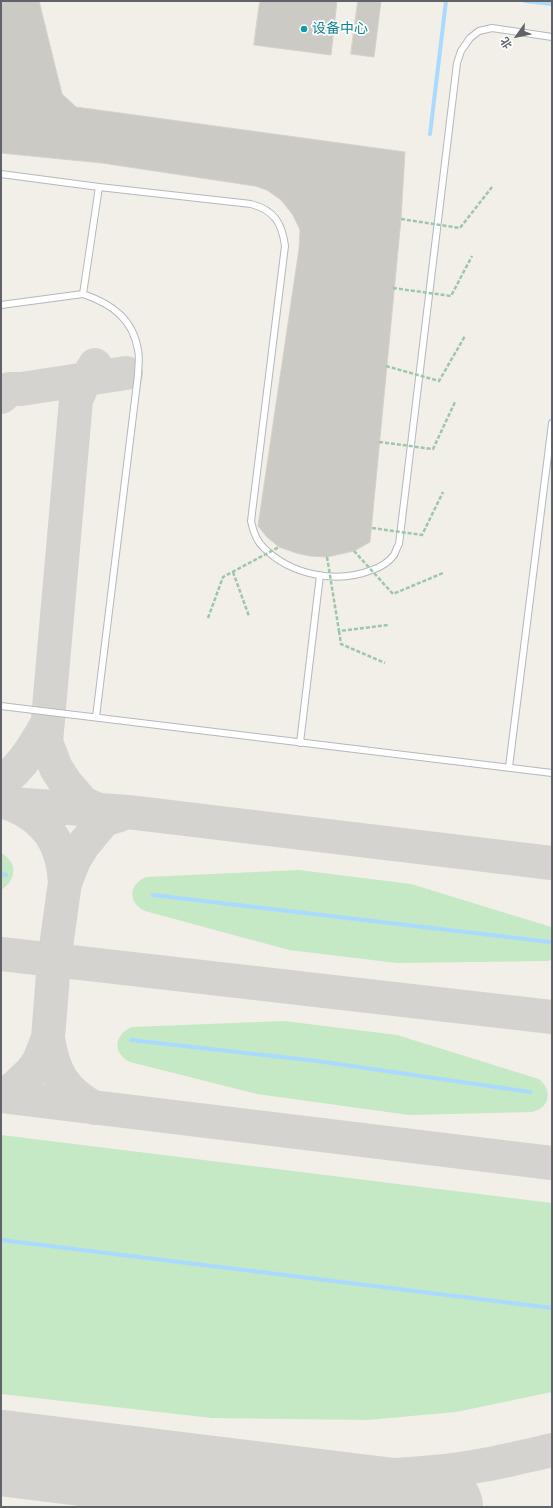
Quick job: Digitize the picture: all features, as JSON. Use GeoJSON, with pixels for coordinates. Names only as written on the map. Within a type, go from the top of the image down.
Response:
{"type":"FeatureCollection","features":[{"type":"Feature","properties":{"kind":"lane"},"geometry":{"type":"LineString","coordinates":[[1,174],[99,187],[251,204],[263,207],[275,218],[283,230],[285,246],[251,521],[254,534],[263,547],[279,560],[295,568],[320,575],[347,577],[364,573],[387,562],[394,554],[399,544],[457,63],[461,51],[470,38],[479,31],[492,28],[552,37]]}},
{"type":"Feature","properties":{"kind":"lane"},"geometry":{"type":"LineString","coordinates":[[84,294],[99,187]]}},
{"type":"Feature","properties":{"kind":"lane"},"geometry":{"type":"LineString","coordinates":[[1,305],[84,294],[109,305],[121,314],[130,326],[139,352],[137,383],[96,718]]}},
{"type":"Feature","properties":{"kind":"lane"},"geometry":{"type":"LineString","coordinates":[[509,767],[552,423]]}},
{"type":"Feature","properties":{"kind":"lane"},"geometry":{"type":"LineString","coordinates":[[300,743],[320,575]]}},
{"type":"Feature","properties":{"kind":"lane"},"geometry":{"type":"LineString","coordinates":[[1,706],[552,773]]}},
{"type":"Feature","properties":{"kind":"path"},"geometry":{"type":"LineString","coordinates":[[400,219],[460,228],[492,187]]}},
{"type":"Feature","properties":{"kind":"path"},"geometry":{"type":"LineString","coordinates":[[393,288],[451,296],[472,256]]}},
{"type":"Feature","properties":{"kind":"path"},"geometry":{"type":"LineString","coordinates":[[386,366],[439,381],[465,336]]}},
{"type":"Feature","properties":{"kind":"path"},"geometry":{"type":"LineString","coordinates":[[379,442],[433,449],[455,402]]}},
{"type":"Feature","properties":{"kind":"path"},"geometry":{"type":"LineString","coordinates":[[372,528],[422,535],[443,492]]}},
{"type":"Feature","properties":{"kind":"path"},"geometry":{"type":"LineString","coordinates":[[208,618],[223,577],[279,547]]}},
{"type":"Feature","properties":{"kind":"path"},"geometry":{"type":"LineString","coordinates":[[354,551],[394,594],[443,573]]}},
{"type":"Feature","properties":{"kind":"path"},"geometry":{"type":"LineString","coordinates":[[327,557],[341,644],[385,663]]}},
{"type":"Feature","properties":{"kind":"path"},"geometry":{"type":"LineString","coordinates":[[233,572],[249,616]]}},
{"type":"Feature","properties":{"kind":"path"},"geometry":{"type":"LineString","coordinates":[[339,631],[388,625]]}},
{"type":"Feature","properties":{"kind":"green space"},"geometry":{"type":"Polygon","coordinates":[[[1,853],[7,857],[13,866],[13,876],[1,890],[1,853]]]}},
{"type":"Feature","properties":{"kind":"green space"},"geometry":{"type":"Polygon","coordinates":[[[299,870],[411,884],[552,927],[552,960],[397,963],[289,950],[145,911],[135,903],[132,893],[136,884],[146,877],[299,870]]]}},
{"type":"Feature","properties":{"kind":"green space"},"geometry":{"type":"Polygon","coordinates":[[[284,1021],[397,1035],[539,1079],[546,1088],[548,1098],[543,1107],[532,1112],[409,1115],[257,1094],[130,1062],[120,1054],[118,1049],[119,1039],[122,1034],[132,1027],[284,1021]]]}},
{"type":"Feature","properties":{"kind":"green space"},"geometry":{"type":"Polygon","coordinates":[[[1,1135],[552,1203],[552,1392],[456,1412],[367,1420],[212,1418],[1,1394],[1,1135]]]}},
{"type":"Feature","properties":{"kind":"building"},"geometry":{"type":"Polygon","coordinates":[[[1,1],[39,1],[62,94],[76,107],[405,152],[401,219],[370,542],[354,551],[327,557],[310,556],[279,547],[267,537],[258,526],[299,249],[300,230],[293,215],[281,200],[267,190],[255,186],[102,163],[1,153],[1,1]]]}},
{"type":"Feature","properties":{"kind":"building","name":"设备中心"},"geometry":{"type":"Polygon","coordinates":[[[260,1],[337,1],[331,55],[254,45],[260,1]]]}},
{"type":"Feature","properties":{"kind":"building"},"geometry":{"type":"Polygon","coordinates":[[[358,1],[381,1],[374,57],[351,54],[358,1]]]}},
{"type":"Feature","properties":{"kind":"waterway"},"geometry":{"type":"LineString","coordinates":[[430,134],[446,1]]}},
{"type":"Feature","properties":{"kind":"waterway"},"geometry":{"type":"LineString","coordinates":[[525,1],[552,4]]}},
{"type":"Feature","properties":{"kind":"waterway"},"geometry":{"type":"LineString","coordinates":[[1,874],[6,875]]}},
{"type":"Feature","properties":{"kind":"waterway"},"geometry":{"type":"LineString","coordinates":[[153,895],[550,942]]}},
{"type":"Feature","properties":{"kind":"waterway"},"geometry":{"type":"LineString","coordinates":[[131,1040],[317,1061],[530,1092]]}},
{"type":"Feature","properties":{"kind":"waterway"},"geometry":{"type":"LineString","coordinates":[[1,1240],[552,1308]]}},
{"type":"Feature","properties":{"kind":"taxiway"},"geometry":{"type":"LineString","coordinates":[[95,365],[83,384],[76,400],[46,742],[56,768],[65,782],[83,803],[98,810]]}},
{"type":"Feature","properties":{"kind":"taxiway"},"geometry":{"type":"LineString","coordinates":[[1,397],[10,389],[21,389],[126,373]]}},
{"type":"Feature","properties":{"kind":"taxiway"},"geometry":{"type":"LineString","coordinates":[[1,783],[22,763],[48,722]]}},
{"type":"Feature","properties":{"kind":"taxiway"},"geometry":{"type":"LineString","coordinates":[[10,804],[128,812],[552,863]]}},
{"type":"Feature","properties":{"kind":"taxiway"},"geometry":{"type":"LineString","coordinates":[[11,804],[24,810],[35,818],[51,835],[61,856],[65,883]]}},
{"type":"Feature","properties":{"kind":"taxiway"},"geometry":{"type":"LineString","coordinates":[[1,1094],[13,1089],[32,1071],[39,1061],[48,1038],[54,962],[63,896],[65,883],[74,860],[84,844],[104,820],[128,812]]}},
{"type":"Feature","properties":{"kind":"taxiway"},"geometry":{"type":"LineString","coordinates":[[1,954],[552,1017]]}},
{"type":"Feature","properties":{"kind":"taxiway"},"geometry":{"type":"LineString","coordinates":[[48,1038],[53,1061],[62,1080],[75,1095],[95,1108]]}},
{"type":"Feature","properties":{"kind":"taxiway"},"geometry":{"type":"LineString","coordinates":[[1,1096],[552,1163]]}},
{"type":"Feature","properties":{"kind":"taxiway"},"geometry":{"type":"LineString","coordinates":[[167,1474],[250,1478],[346,1478],[383,1476],[463,1469],[552,1450]]}},
{"type":"Feature","properties":{"kind":"runway"},"geometry":{"type":"LineString","coordinates":[[1,1453],[440,1507]]}},
{"type":"Feature","properties":{"kind":"place","name":"设备中心"},"geometry":{"type":"Point","coordinates":[304,29]}}]}
